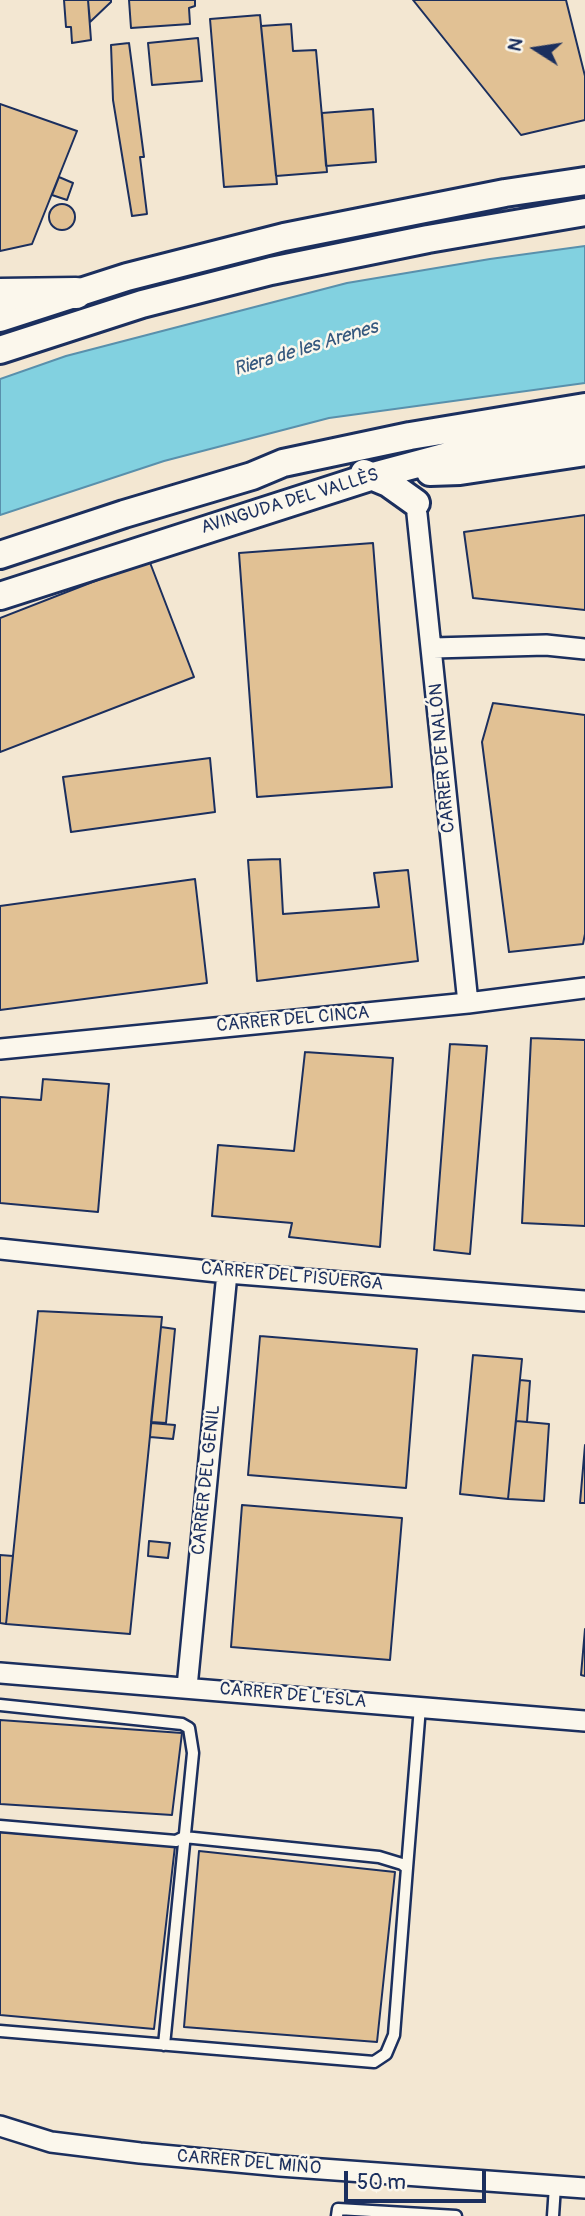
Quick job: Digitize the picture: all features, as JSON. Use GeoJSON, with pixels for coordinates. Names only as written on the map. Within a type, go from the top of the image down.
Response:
{"type":"FeatureCollection","features":[{"type":"Feature","properties":{"kind":"main road"},"geometry":{"type":"LineString","coordinates":[[0,318],[141,273],[284,237],[581,179]]}},
{"type":"Feature","properties":{"kind":"main road"},"geometry":{"type":"LineString","coordinates":[[0,350],[142,304],[271,271],[428,239],[585,212]]}},
{"type":"Feature","properties":{"kind":"main road"},"geometry":{"type":"LineString","coordinates":[[0,294],[76,293]]}},
{"type":"Feature","properties":{"kind":"main road","name":"AVINGUDA DEL VALLÈS"},"geometry":{"type":"LineString","coordinates":[[0,555],[252,476],[283,463],[398,438],[585,407]]}},
{"type":"Feature","properties":{"kind":"main road"},"geometry":{"type":"LineString","coordinates":[[252,476],[284,476],[331,468],[348,468],[388,483],[417,508],[438,464],[510,441],[585,430]]}},
{"type":"Feature","properties":{"kind":"main road"},"geometry":{"type":"LineString","coordinates":[[438,464],[460,471],[585,452]]}},
{"type":"Feature","properties":{"kind":"main road","name":"AVINGUDA DEL VALLÈS"},"geometry":{"type":"LineString","coordinates":[[0,596],[373,476],[404,467],[438,464]]}},
{"type":"Feature","properties":{"kind":"street","name":"CARRER DE NALÓN"},"geometry":{"type":"LineString","coordinates":[[417,508],[468,1003]]}},
{"type":"Feature","properties":{"kind":"street"},"geometry":{"type":"LineString","coordinates":[[433,648],[545,645],[585,649]]}},
{"type":"Feature","properties":{"kind":"street","name":"CARRER DEL CINCA"},"geometry":{"type":"LineString","coordinates":[[0,1049],[468,1003],[585,988]]}},
{"type":"Feature","properties":{"kind":"street","name":"CARRER DEL PISUERGA"},"geometry":{"type":"LineString","coordinates":[[0,1250],[227,1273],[585,1301]]}},
{"type":"Feature","properties":{"kind":"street","name":"CARRER DEL GENIL"},"geometry":{"type":"LineString","coordinates":[[187,1687],[227,1273]]}},
{"type":"Feature","properties":{"kind":"street","name":"CARRER DE L'ESLA"},"geometry":{"type":"LineString","coordinates":[[0,1673],[585,1721]]}},
{"type":"Feature","properties":{"kind":"street","name":"CARRER DEL MIÑO"},"geometry":{"type":"LineString","coordinates":[[0,2126],[51,2141],[141,2153],[585,2188]]}},
{"type":"Feature","properties":{"kind":"lane"},"geometry":{"type":"LineString","coordinates":[[0,1705],[182,1724],[188,1728],[193,1753],[164,2045]]}},
{"type":"Feature","properties":{"kind":"lane"},"geometry":{"type":"LineString","coordinates":[[0,2031],[374,2062],[386,2054],[394,2035],[420,1707]]}},
{"type":"Feature","properties":{"kind":"lane"},"geometry":{"type":"LineString","coordinates":[[0,1826],[176,1842],[184,1837],[379,1857],[407,1868]]}},
{"type":"Feature","properties":{"kind":"lane"},"geometry":{"type":"LineString","coordinates":[[553,2216],[555,2186]]}},
{"type":"Feature","properties":{"kind":"lane"},"geometry":{"type":"LineString","coordinates":[[337,2216],[338,2209],[456,2216]]}},
{"type":"Feature","properties":{"kind":"water","name":"Riera de les Arenes"},"geometry":{"type":"Polygon","coordinates":[[[585,246],[585,383],[329,418],[164,461],[0,515],[0,379],[66,356],[347,283],[585,246]]]}},
{"type":"Feature","properties":{"kind":"building"},"geometry":{"type":"Polygon","coordinates":[[[64,0],[88,0],[91,40],[72,43],[71,27],[66,27],[64,0]]]}},
{"type":"Feature","properties":{"kind":"building"},"geometry":{"type":"Polygon","coordinates":[[[88,0],[111,0],[111,2],[90,22],[88,0]]]}},
{"type":"Feature","properties":{"kind":"building"},"geometry":{"type":"Polygon","coordinates":[[[129,0],[195,0],[195,6],[189,8],[190,24],[131,28],[129,0]]]}},
{"type":"Feature","properties":{"kind":"building"},"geometry":{"type":"Polygon","coordinates":[[[413,0],[566,0],[585,76],[585,120],[521,135],[413,0]]]}},
{"type":"Feature","properties":{"kind":"building"},"geometry":{"type":"Polygon","coordinates":[[[260,15],[277,184],[224,187],[210,19],[260,15]]]}},
{"type":"Feature","properties":{"kind":"building"},"geometry":{"type":"Polygon","coordinates":[[[291,24],[293,51],[316,50],[327,172],[276,176],[261,26],[291,24]]]}},
{"type":"Feature","properties":{"kind":"building"},"geometry":{"type":"Polygon","coordinates":[[[198,38],[202,81],[152,85],[148,43],[198,38]]]}},
{"type":"Feature","properties":{"kind":"building"},"geometry":{"type":"Polygon","coordinates":[[[129,43],[144,157],[140,157],[147,214],[132,216],[113,100],[111,45],[129,43]]]}},
{"type":"Feature","properties":{"kind":"building"},"geometry":{"type":"Polygon","coordinates":[[[0,104],[77,131],[32,244],[0,251],[0,104]]]}},
{"type":"Feature","properties":{"kind":"building"},"geometry":{"type":"Polygon","coordinates":[[[373,109],[376,162],[326,166],[322,113],[373,109]]]}},
{"type":"Feature","properties":{"kind":"building"},"geometry":{"type":"Polygon","coordinates":[[[59,177],[73,183],[67,200],[52,195],[59,177]]]}},
{"type":"Feature","properties":{"kind":"building"},"geometry":{"type":"Polygon","coordinates":[[[62,204],[71,208],[75,217],[71,226],[62,230],[53,226],[49,217],[53,208],[62,204]]]}},
{"type":"Feature","properties":{"kind":"building"},"geometry":{"type":"Polygon","coordinates":[[[585,515],[585,610],[473,598],[464,532],[585,515]]]}},
{"type":"Feature","properties":{"kind":"building"},"geometry":{"type":"Polygon","coordinates":[[[373,543],[392,787],[257,797],[239,553],[373,543]]]}},
{"type":"Feature","properties":{"kind":"building"},"geometry":{"type":"Polygon","coordinates":[[[149,560],[194,677],[0,752],[0,618],[149,560]]]}},
{"type":"Feature","properties":{"kind":"building"},"geometry":{"type":"Polygon","coordinates":[[[493,703],[585,715],[583,944],[509,952],[482,742],[493,703]]]}},
{"type":"Feature","properties":{"kind":"building"},"geometry":{"type":"Polygon","coordinates":[[[210,758],[215,812],[71,832],[63,777],[210,758]]]}},
{"type":"Feature","properties":{"kind":"building"},"geometry":{"type":"Polygon","coordinates":[[[280,859],[283,914],[379,907],[374,873],[408,870],[418,961],[257,981],[248,860],[280,859]]]}},
{"type":"Feature","properties":{"kind":"building"},"geometry":{"type":"Polygon","coordinates":[[[195,879],[207,983],[0,1010],[0,906],[195,879]]]}},
{"type":"Feature","properties":{"kind":"building"},"geometry":{"type":"Polygon","coordinates":[[[531,1038],[585,1040],[585,1226],[522,1223],[531,1038]]]}},
{"type":"Feature","properties":{"kind":"building"},"geometry":{"type":"Polygon","coordinates":[[[450,1044],[487,1046],[470,1254],[434,1250],[450,1044]]]}},
{"type":"Feature","properties":{"kind":"building"},"geometry":{"type":"Polygon","coordinates":[[[305,1052],[393,1058],[380,1247],[289,1237],[292,1223],[212,1216],[218,1145],[294,1151],[305,1052]]]}},
{"type":"Feature","properties":{"kind":"building"},"geometry":{"type":"Polygon","coordinates":[[[43,1079],[109,1084],[98,1212],[0,1203],[0,1097],[41,1100],[43,1079]]]}},
{"type":"Feature","properties":{"kind":"building"},"geometry":{"type":"Polygon","coordinates":[[[38,1311],[162,1317],[130,1634],[6,1624],[38,1311]]]}},
{"type":"Feature","properties":{"kind":"building"},"geometry":{"type":"Polygon","coordinates":[[[161,1327],[175,1329],[166,1423],[151,1422],[161,1327]]]}},
{"type":"Feature","properties":{"kind":"building"},"geometry":{"type":"Polygon","coordinates":[[[260,1336],[417,1349],[406,1488],[248,1475],[260,1336]]]}},
{"type":"Feature","properties":{"kind":"building"},"geometry":{"type":"Polygon","coordinates":[[[473,1355],[522,1359],[508,1499],[460,1494],[473,1355]]]}},
{"type":"Feature","properties":{"kind":"building"},"geometry":{"type":"Polygon","coordinates":[[[520,1380],[530,1381],[527,1422],[516,1421],[520,1380]]]}},
{"type":"Feature","properties":{"kind":"building"},"geometry":{"type":"Polygon","coordinates":[[[516,1421],[549,1424],[544,1501],[508,1499],[516,1421]]]}},
{"type":"Feature","properties":{"kind":"building"},"geometry":{"type":"Polygon","coordinates":[[[151,1423],[175,1425],[173,1439],[150,1437],[151,1423]]]}},
{"type":"Feature","properties":{"kind":"building"},"geometry":{"type":"Polygon","coordinates":[[[585,1445],[585,1503],[580,1503],[585,1445]]]}},
{"type":"Feature","properties":{"kind":"building"},"geometry":{"type":"Polygon","coordinates":[[[242,1505],[402,1518],[390,1660],[231,1647],[242,1505]]]}},
{"type":"Feature","properties":{"kind":"building"},"geometry":{"type":"Polygon","coordinates":[[[149,1541],[170,1543],[168,1558],[148,1556],[149,1541]]]}},
{"type":"Feature","properties":{"kind":"building"},"geometry":{"type":"Polygon","coordinates":[[[0,1555],[13,1556],[6,1624],[0,1623],[0,1555]]]}},
{"type":"Feature","properties":{"kind":"building"},"geometry":{"type":"Polygon","coordinates":[[[585,1629],[585,1676],[581,1675],[585,1629]]]}},
{"type":"Feature","properties":{"kind":"building"},"geometry":{"type":"Polygon","coordinates":[[[0,1720],[182,1733],[172,1815],[0,1804],[0,1720]]]}},
{"type":"Feature","properties":{"kind":"building"},"geometry":{"type":"Polygon","coordinates":[[[0,1832],[175,1846],[154,2029],[0,2015],[0,1832]]]}},
{"type":"Feature","properties":{"kind":"building"},"geometry":{"type":"Polygon","coordinates":[[[199,1851],[395,1872],[377,2042],[184,2027],[199,1851]]]}}]}
